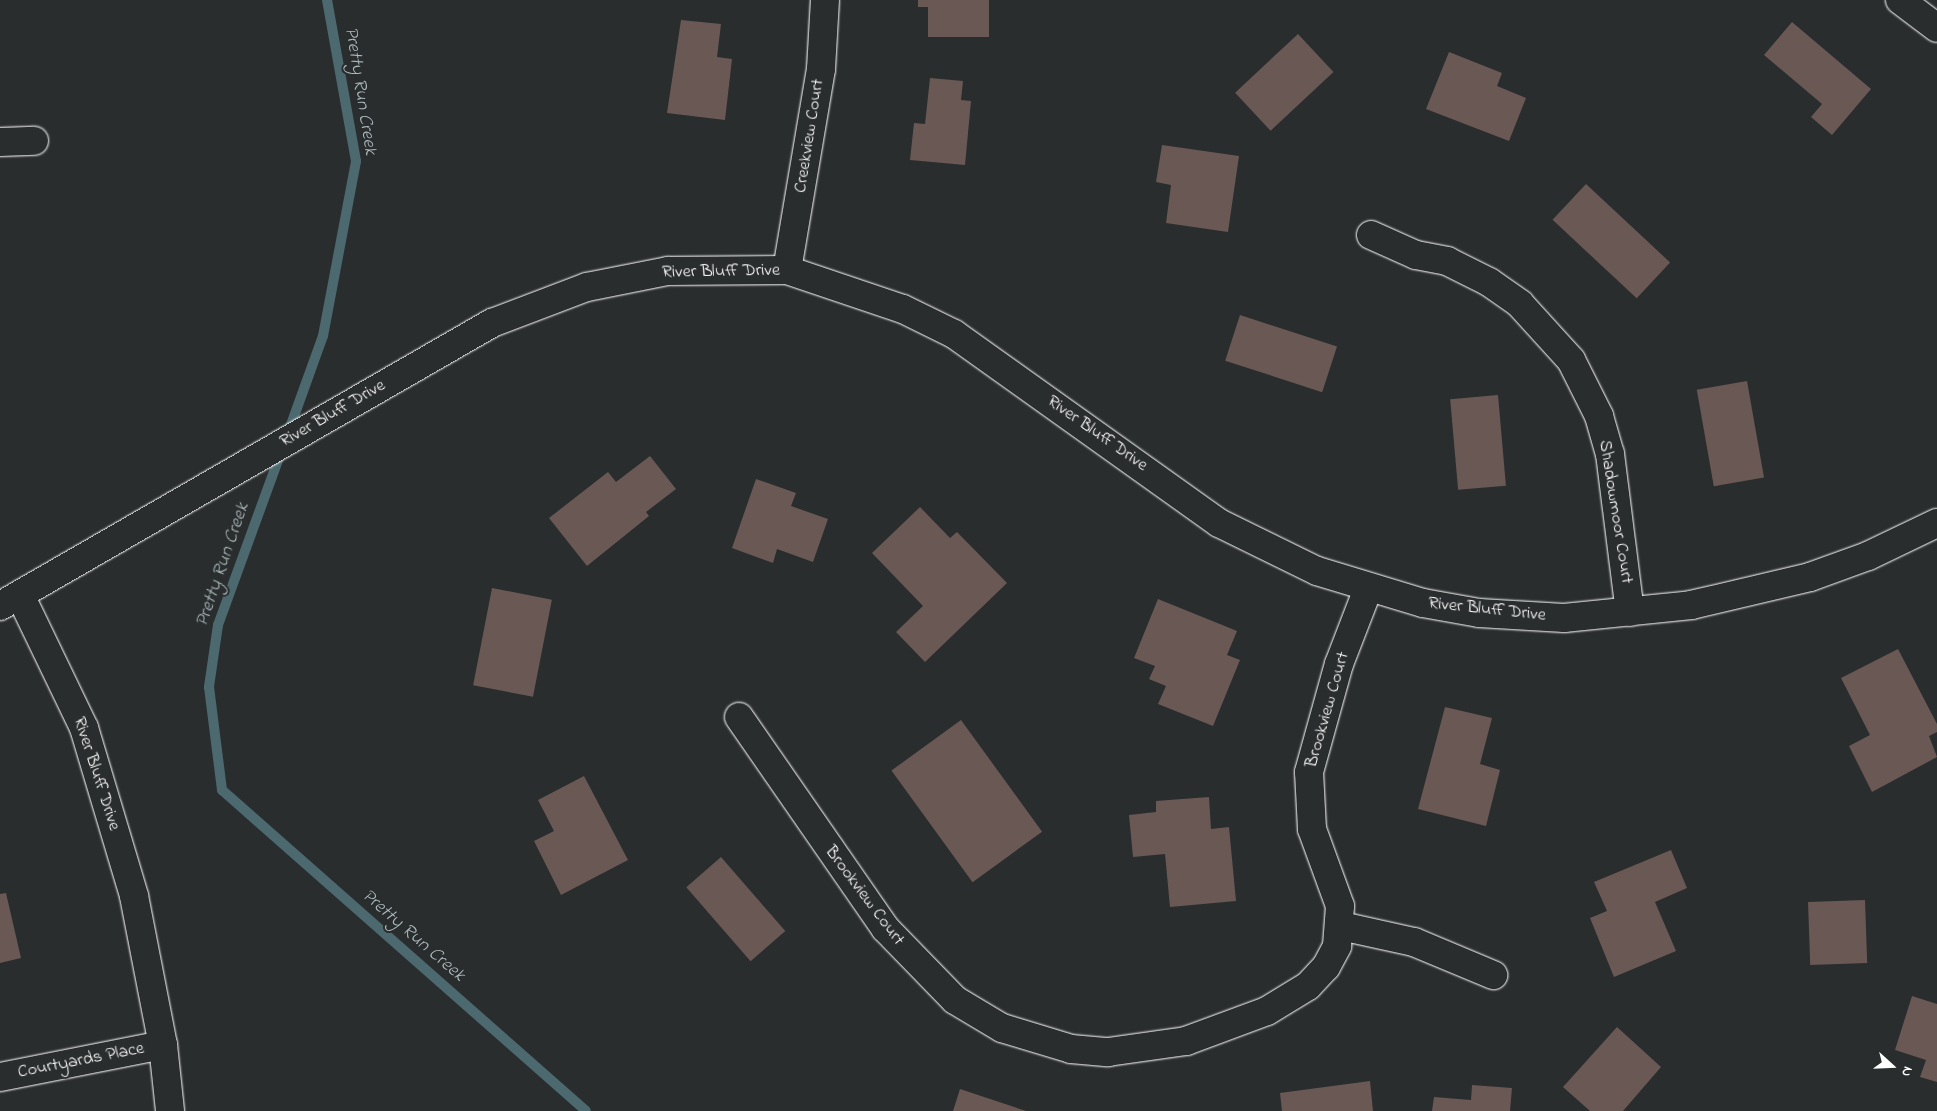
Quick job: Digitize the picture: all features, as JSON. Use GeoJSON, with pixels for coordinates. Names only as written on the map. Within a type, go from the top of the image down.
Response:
{"type":"FeatureCollection","features":[{"type":"Feature","properties":{"kind":"street","name":"Creekview Court"},"geometry":{"type":"LineString","coordinates":[[787,270],[821,68],[825,0]]}},
{"type":"Feature","properties":{"kind":"street"},"geometry":{"type":"LineString","coordinates":[[1900,0],[1937,28]]}},
{"type":"Feature","properties":{"kind":"street"},"geometry":{"type":"LineString","coordinates":[[0,142],[34,141]]}},
{"type":"Feature","properties":{"kind":"street","name":"Shadowmoor Court"},"geometry":{"type":"LineString","coordinates":[[1371,235],[1416,255],[1446,261],[1489,282],[1520,304],[1571,360],[1599,416],[1610,454],[1630,612]]}},
{"type":"Feature","properties":{"kind":"street","name":"River Bluff Drive"},"geometry":{"type":"LineString","coordinates":[[170,1111],[163,1046],[134,896],[84,728],[10,601],[447,347],[538,302],[587,287],[668,271],[787,270],[878,300],[954,334],[1219,523],[1317,572],[1368,589],[1479,613],[1564,618],[1630,612],[1751,594],[1860,559],[1934,532]]}},
{"type":"Feature","properties":{"kind":"street","name":"Brookview Court"},"geometry":{"type":"LineString","coordinates":[[739,717],[885,928],[955,1000],[1002,1028],[1036,1040],[1108,1052],[1186,1041],[1227,1029],[1268,1011],[1308,986],[1326,967],[1337,946],[1341,926],[1340,906],[1312,829],[1309,772],[1339,664],[1368,589]]}},
{"type":"Feature","properties":{"kind":"street"},"geometry":{"type":"LineString","coordinates":[[1341,926],[1414,942],[1493,976]]}},
{"type":"Feature","properties":{"kind":"street","name":"Courtyards Place"},"geometry":{"type":"LineString","coordinates":[[0,1076],[163,1046]]}},
{"type":"Feature","properties":{"kind":"building"},"geometry":{"type":"Polygon","coordinates":[[[918,0],[989,0],[989,37],[928,37],[928,7],[918,7],[918,0]]]}},
{"type":"Feature","properties":{"kind":"building"},"geometry":{"type":"Polygon","coordinates":[[[681,20],[721,24],[717,57],[732,59],[725,120],[667,113],[681,20]]]}},
{"type":"Feature","properties":{"kind":"building"},"geometry":{"type":"Polygon","coordinates":[[[1792,22],[1871,89],[1832,135],[1811,117],[1822,104],[1764,55],[1792,22]]]}},
{"type":"Feature","properties":{"kind":"building"},"geometry":{"type":"Polygon","coordinates":[[[1298,34],[1333,72],[1271,131],[1235,93],[1298,34]]]}},
{"type":"Feature","properties":{"kind":"building"},"geometry":{"type":"Polygon","coordinates":[[[1449,52],[1502,73],[1497,86],[1526,98],[1509,141],[1426,109],[1449,52]]]}},
{"type":"Feature","properties":{"kind":"building"},"geometry":{"type":"Polygon","coordinates":[[[930,78],[963,81],[961,100],[971,101],[965,165],[910,160],[914,123],[925,124],[930,78]]]}},
{"type":"Feature","properties":{"kind":"building"},"geometry":{"type":"Polygon","coordinates":[[[1162,145],[1239,156],[1228,232],[1166,223],[1171,185],[1156,182],[1162,145]]]}},
{"type":"Feature","properties":{"kind":"building"},"geometry":{"type":"Polygon","coordinates":[[[1586,184],[1670,262],[1637,298],[1553,220],[1586,184]]]}},
{"type":"Feature","properties":{"kind":"building"},"geometry":{"type":"Polygon","coordinates":[[[1240,315],[1337,347],[1322,392],[1225,361],[1240,315]]]}},
{"type":"Feature","properties":{"kind":"building"},"geometry":{"type":"Polygon","coordinates":[[[1747,381],[1764,478],[1714,486],[1697,390],[1747,381]]]}},
{"type":"Feature","properties":{"kind":"building"},"geometry":{"type":"Polygon","coordinates":[[[1498,395],[1506,486],[1458,490],[1450,399],[1498,395]]]}},
{"type":"Feature","properties":{"kind":"building"},"geometry":{"type":"Polygon","coordinates":[[[650,456],[676,489],[646,512],[649,516],[587,566],[549,518],[608,472],[616,482],[650,456]]]}},
{"type":"Feature","properties":{"kind":"building"},"geometry":{"type":"Polygon","coordinates":[[[756,479],[796,493],[791,506],[828,519],[813,562],[777,549],[773,563],[732,548],[756,479]]]}},
{"type":"Feature","properties":{"kind":"building"},"geometry":{"type":"Polygon","coordinates":[[[920,507],[950,538],[957,532],[1007,583],[925,662],[896,632],[923,606],[872,553],[920,507]]]}},
{"type":"Feature","properties":{"kind":"building"},"geometry":{"type":"Polygon","coordinates":[[[492,588],[552,600],[533,697],[473,685],[492,588]]]}},
{"type":"Feature","properties":{"kind":"building"},"geometry":{"type":"Polygon","coordinates":[[[1158,599],[1237,631],[1227,655],[1240,660],[1213,726],[1158,704],[1166,686],[1149,679],[1155,666],[1134,658],[1158,599]]]}},
{"type":"Feature","properties":{"kind":"building"},"geometry":{"type":"Polygon","coordinates":[[[1898,649],[1937,724],[1937,732],[1929,736],[1937,757],[1872,792],[1849,746],[1870,735],[1841,678],[1898,649]]]}},
{"type":"Feature","properties":{"kind":"building"},"geometry":{"type":"Polygon","coordinates":[[[1445,707],[1492,718],[1480,764],[1500,770],[1486,826],[1418,809],[1445,707]]]}},
{"type":"Feature","properties":{"kind":"building"},"geometry":{"type":"Polygon","coordinates":[[[961,720],[1042,832],[973,882],[891,771],[961,720]]]}},
{"type":"Feature","properties":{"kind":"building"},"geometry":{"type":"Polygon","coordinates":[[[584,776],[628,860],[561,895],[534,841],[554,831],[538,800],[584,776]]]}},
{"type":"Feature","properties":{"kind":"building"},"geometry":{"type":"Polygon","coordinates":[[[1209,797],[1211,829],[1229,827],[1236,901],[1170,907],[1165,854],[1133,857],[1129,815],[1156,812],[1156,801],[1209,797]]]}},
{"type":"Feature","properties":{"kind":"building"},"geometry":{"type":"Polygon","coordinates":[[[1671,850],[1687,888],[1655,902],[1676,951],[1614,977],[1590,918],[1607,911],[1594,882],[1671,850]]]}},
{"type":"Feature","properties":{"kind":"building"},"geometry":{"type":"Polygon","coordinates":[[[721,857],[785,931],[751,961],[686,887],[721,857]]]}},
{"type":"Feature","properties":{"kind":"building"},"geometry":{"type":"Polygon","coordinates":[[[6,893],[21,958],[0,963],[0,894],[6,893]]]}},
{"type":"Feature","properties":{"kind":"building"},"geometry":{"type":"Polygon","coordinates":[[[1865,900],[1867,963],[1810,965],[1808,902],[1865,900]]]}},
{"type":"Feature","properties":{"kind":"building"},"geometry":{"type":"Polygon","coordinates":[[[1912,996],[1937,1004],[1937,1082],[1920,1077],[1926,1060],[1895,1050],[1912,996]]]}},
{"type":"Feature","properties":{"kind":"building"},"geometry":{"type":"Polygon","coordinates":[[[1617,1027],[1661,1067],[1623,1111],[1590,1111],[1563,1087],[1617,1027]]]}},
{"type":"Feature","properties":{"kind":"building"},"geometry":{"type":"Polygon","coordinates":[[[1370,1081],[1373,1111],[1282,1111],[1280,1093],[1370,1081]]]}},
{"type":"Feature","properties":{"kind":"building"},"geometry":{"type":"Polygon","coordinates":[[[1472,1085],[1512,1088],[1510,1111],[1432,1111],[1434,1097],[1471,1100],[1472,1085]]]}},
{"type":"Feature","properties":{"kind":"building"},"geometry":{"type":"Polygon","coordinates":[[[960,1089],[1026,1111],[953,1111],[960,1089]]]}},
{"type":"Feature","properties":{"kind":"waterway","name":"Pretty Run Creek"},"geometry":{"type":"LineString","coordinates":[[288,433],[323,336],[356,161],[327,0]]}},
{"type":"Feature","properties":{"kind":"waterway","name":"Pretty Run Creek"},"geometry":{"type":"LineString","coordinates":[[281,452],[218,625],[209,687],[222,790],[586,1111]]}}]}
